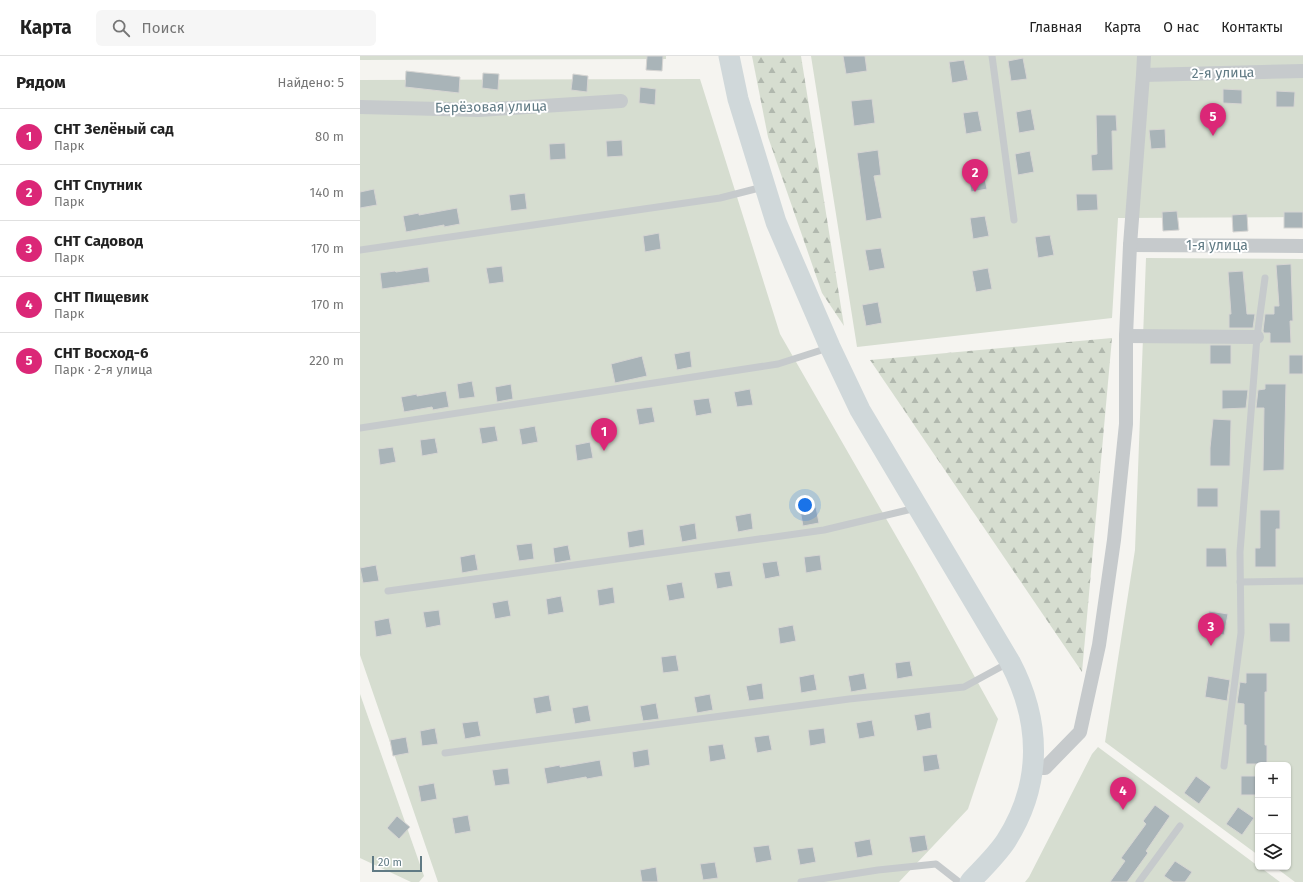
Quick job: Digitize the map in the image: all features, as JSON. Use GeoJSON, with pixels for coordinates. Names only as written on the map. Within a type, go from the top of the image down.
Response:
{"type":"FeatureCollection","features":[{"type":"Feature","properties":{"kind":"main road"},"geometry":{"type":"LineString","coordinates":[[729,56],[738,99],[776,222],[830,347],[860,410],[1010,662],[1024,690],[1034,737],[1033,768],[1024,806],[1005,842],[970,882]]}},
{"type":"Feature","properties":{"kind":"street"},"geometry":{"type":"LineString","coordinates":[[1033,768],[1044,768],[1080,732],[1100,644],[1114,540],[1126,424],[1126,336],[1130,245],[1144,56]]}},
{"type":"Feature","properties":{"kind":"street","name":"2-я улица"},"geometry":{"type":"LineString","coordinates":[[1143,75],[1303,72]]}},
{"type":"Feature","properties":{"kind":"street","name":"Берёзовая улица"},"geometry":{"type":"LineString","coordinates":[[360,107],[479,110],[621,102]]}},
{"type":"Feature","properties":{"kind":"street","name":"1-я улица"},"geometry":{"type":"LineString","coordinates":[[1130,245],[1303,246]]}},
{"type":"Feature","properties":{"kind":"street"},"geometry":{"type":"LineString","coordinates":[[1126,336],[1257,337]]}},
{"type":"Feature","properties":{"kind":"lane"},"geometry":{"type":"LineString","coordinates":[[992,56],[1014,220]]}},
{"type":"Feature","properties":{"kind":"lane"},"geometry":{"type":"LineString","coordinates":[[360,250],[720,198],[765,186]]}},
{"type":"Feature","properties":{"kind":"lane"},"geometry":{"type":"LineString","coordinates":[[1224,766],[1241,633],[1240,552],[1257,337],[1265,278]]}},
{"type":"Feature","properties":{"kind":"lane"},"geometry":{"type":"LineString","coordinates":[[360,428],[778,364],[830,347]]}},
{"type":"Feature","properties":{"kind":"lane"},"geometry":{"type":"LineString","coordinates":[[388,591],[824,530],[918,507]]}},
{"type":"Feature","properties":{"kind":"lane"},"geometry":{"type":"LineString","coordinates":[[1240,582],[1303,581]]}},
{"type":"Feature","properties":{"kind":"lane"},"geometry":{"type":"LineString","coordinates":[[446,752],[841,700],[964,687],[1010,662]]}},
{"type":"Feature","properties":{"kind":"lane"},"geometry":{"type":"LineString","coordinates":[[1139,882],[1180,826]]}},
{"type":"Feature","properties":{"kind":"lane"},"geometry":{"type":"LineString","coordinates":[[801,882],[878,870],[936,864],[958,882]]}},
{"type":"Feature","properties":{"kind":"green space"},"geometry":{"type":"Polygon","coordinates":[[[360,56],[666,56],[666,59],[360,60],[360,56]]]}},
{"type":"Feature","properties":{"kind":"green space"},"geometry":{"type":"Polygon","coordinates":[[[752,56],[801,56],[844,326],[822,293],[768,137],[752,56]]]}},
{"type":"Feature","properties":{"kind":"green space"},"geometry":{"type":"Polygon","coordinates":[[[811,56],[1303,56],[1303,217],[1118,218],[1112,318],[857,347],[811,56]]]}},
{"type":"Feature","properties":{"kind":"green space"},"geometry":{"type":"Polygon","coordinates":[[[700,79],[780,334],[915,569],[998,719],[968,809],[899,882],[438,882],[360,655],[360,80],[700,79]]]}},
{"type":"Feature","properties":{"kind":"green space"},"geometry":{"type":"Polygon","coordinates":[[[1146,258],[1303,259],[1303,882],[1295,882],[1279,870],[1291,870],[1291,762],[1255,762],[1255,853],[1105,742],[1135,550],[1146,258]]]}},
{"type":"Feature","properties":{"kind":"green space"},"geometry":{"type":"Polygon","coordinates":[[[1112,338],[1082,672],[870,360],[1112,338]]]}},
{"type":"Feature","properties":{"kind":"green space"},"geometry":{"type":"Polygon","coordinates":[[[360,694],[424,876],[419,882],[411,882],[360,858],[360,694]]]}},
{"type":"Feature","properties":{"kind":"green space"},"geometry":{"type":"Polygon","coordinates":[[[1098,747],[1255,864],[1255,870],[1264,870],[1280,882],[1025,882],[1029,877],[1092,754],[1098,747]]]}},
{"type":"Feature","properties":{"kind":"building"},"geometry":{"type":"Polygon","coordinates":[[[647,56],[663,56],[662,71],[646,70],[647,56]]]}},
{"type":"Feature","properties":{"kind":"building"},"geometry":{"type":"Polygon","coordinates":[[[843,56],[865,56],[867,71],[846,74],[843,56]]]}},
{"type":"Feature","properties":{"kind":"building"},"geometry":{"type":"Polygon","coordinates":[[[1023,58],[1027,79],[1011,81],[1008,61],[1023,58]]]}},
{"type":"Feature","properties":{"kind":"building"},"geometry":{"type":"Polygon","coordinates":[[[964,60],[968,80],[952,83],[949,62],[964,60]]]}},
{"type":"Feature","properties":{"kind":"building"},"geometry":{"type":"Polygon","coordinates":[[[406,71],[460,77],[459,93],[405,87],[406,71]]]}},
{"type":"Feature","properties":{"kind":"building"},"geometry":{"type":"Polygon","coordinates":[[[483,73],[499,74],[498,90],[482,88],[483,73]]]}},
{"type":"Feature","properties":{"kind":"building"},"geometry":{"type":"Polygon","coordinates":[[[573,74],[588,76],[587,92],[571,90],[573,74]]]}},
{"type":"Feature","properties":{"kind":"building"},"geometry":{"type":"Polygon","coordinates":[[[640,87],[656,89],[655,105],[639,103],[640,87]]]}},
{"type":"Feature","properties":{"kind":"building"},"geometry":{"type":"Polygon","coordinates":[[[1223,89],[1242,90],[1242,104],[1223,103],[1223,89]]]}},
{"type":"Feature","properties":{"kind":"building"},"geometry":{"type":"Polygon","coordinates":[[[1276,91],[1295,92],[1294,107],[1276,107],[1276,91]]]}},
{"type":"Feature","properties":{"kind":"building"},"geometry":{"type":"Polygon","coordinates":[[[872,99],[875,123],[854,126],[851,101],[872,99]]]}},
{"type":"Feature","properties":{"kind":"building"},"geometry":{"type":"Polygon","coordinates":[[[1031,109],[1035,130],[1019,133],[1016,112],[1031,109]]]}},
{"type":"Feature","properties":{"kind":"building"},"geometry":{"type":"Polygon","coordinates":[[[978,111],[982,131],[966,134],[963,113],[978,111]]]}},
{"type":"Feature","properties":{"kind":"building"},"geometry":{"type":"Polygon","coordinates":[[[1096,115],[1116,115],[1117,131],[1112,131],[1113,170],[1092,171],[1091,155],[1097,154],[1096,115]]]}},
{"type":"Feature","properties":{"kind":"building"},"geometry":{"type":"Polygon","coordinates":[[[1165,129],[1166,148],[1151,149],[1149,130],[1165,129]]]}},
{"type":"Feature","properties":{"kind":"building"},"geometry":{"type":"Polygon","coordinates":[[[622,140],[623,156],[607,157],[606,141],[622,140]]]}},
{"type":"Feature","properties":{"kind":"building"},"geometry":{"type":"Polygon","coordinates":[[[565,143],[566,159],[550,160],[549,144],[565,143]]]}},
{"type":"Feature","properties":{"kind":"building"},"geometry":{"type":"Polygon","coordinates":[[[878,150],[881,175],[874,176],[882,218],[866,221],[857,153],[878,150]]]}},
{"type":"Feature","properties":{"kind":"building"},"geometry":{"type":"Polygon","coordinates":[[[1030,151],[1034,172],[1018,175],[1015,154],[1030,151]]]}},
{"type":"Feature","properties":{"kind":"building"},"geometry":{"type":"Polygon","coordinates":[[[983,169],[987,189],[971,192],[968,171],[983,169]]]}},
{"type":"Feature","properties":{"kind":"building"},"geometry":{"type":"Polygon","coordinates":[[[374,189],[377,205],[360,208],[360,192],[374,189]]]}},
{"type":"Feature","properties":{"kind":"building"},"geometry":{"type":"Polygon","coordinates":[[[525,193],[527,209],[511,211],[509,195],[525,193]]]}},
{"type":"Feature","properties":{"kind":"building"},"geometry":{"type":"Polygon","coordinates":[[[1076,194],[1097,194],[1098,210],[1077,211],[1076,194]]]}},
{"type":"Feature","properties":{"kind":"building"},"geometry":{"type":"Polygon","coordinates":[[[457,208],[460,224],[444,227],[444,225],[406,232],[403,216],[419,213],[419,215],[457,208]]]}},
{"type":"Feature","properties":{"kind":"building"},"geometry":{"type":"Polygon","coordinates":[[[1177,211],[1179,230],[1163,231],[1162,212],[1177,211]]]}},
{"type":"Feature","properties":{"kind":"building"},"geometry":{"type":"Polygon","coordinates":[[[1284,212],[1303,212],[1303,228],[1284,228],[1284,212]]]}},
{"type":"Feature","properties":{"kind":"building"},"geometry":{"type":"Polygon","coordinates":[[[1247,214],[1248,231],[1233,232],[1232,215],[1247,214]]]}},
{"type":"Feature","properties":{"kind":"building"},"geometry":{"type":"Polygon","coordinates":[[[985,216],[989,236],[973,239],[970,218],[985,216]]]}},
{"type":"Feature","properties":{"kind":"building"},"geometry":{"type":"Polygon","coordinates":[[[659,233],[661,249],[645,252],[643,236],[659,233]]]}},
{"type":"Feature","properties":{"kind":"building"},"geometry":{"type":"Polygon","coordinates":[[[1050,235],[1054,255],[1038,258],[1035,237],[1050,235]]]}},
{"type":"Feature","properties":{"kind":"building"},"geometry":{"type":"Polygon","coordinates":[[[881,248],[885,268],[869,271],[865,250],[881,248]]]}},
{"type":"Feature","properties":{"kind":"building"},"geometry":{"type":"Polygon","coordinates":[[[1291,264],[1293,321],[1290,321],[1291,343],[1270,343],[1270,333],[1264,333],[1263,331],[1265,314],[1274,314],[1274,306],[1279,306],[1276,265],[1291,264]]]}},
{"type":"Feature","properties":{"kind":"building"},"geometry":{"type":"Polygon","coordinates":[[[502,266],[504,282],[489,284],[486,268],[502,266]]]}},
{"type":"Feature","properties":{"kind":"building"},"geometry":{"type":"Polygon","coordinates":[[[428,267],[430,282],[382,289],[380,273],[428,267]]]}},
{"type":"Feature","properties":{"kind":"building"},"geometry":{"type":"Polygon","coordinates":[[[988,268],[992,289],[976,292],[972,271],[988,268]]]}},
{"type":"Feature","properties":{"kind":"building"},"geometry":{"type":"Polygon","coordinates":[[[1243,271],[1247,314],[1255,314],[1253,328],[1229,328],[1229,314],[1231,314],[1228,272],[1243,271]]]}},
{"type":"Feature","properties":{"kind":"building"},"geometry":{"type":"Polygon","coordinates":[[[878,302],[882,323],[866,326],[862,305],[878,302]]]}},
{"type":"Feature","properties":{"kind":"building"},"geometry":{"type":"Polygon","coordinates":[[[1210,345],[1231,345],[1231,364],[1210,364],[1210,345]]]}},
{"type":"Feature","properties":{"kind":"building"},"geometry":{"type":"Polygon","coordinates":[[[690,351],[692,367],[677,370],[674,354],[690,351]]]}},
{"type":"Feature","properties":{"kind":"building"},"geometry":{"type":"Polygon","coordinates":[[[1289,355],[1303,355],[1303,374],[1289,374],[1289,355]]]}},
{"type":"Feature","properties":{"kind":"building"},"geometry":{"type":"Polygon","coordinates":[[[642,356],[647,376],[615,383],[611,364],[642,356]]]}},
{"type":"Feature","properties":{"kind":"building"},"geometry":{"type":"Polygon","coordinates":[[[472,381],[475,397],[459,399],[457,384],[472,381]]]}},
{"type":"Feature","properties":{"kind":"building"},"geometry":{"type":"Polygon","coordinates":[[[511,384],[513,399],[497,402],[495,387],[511,384]]]}},
{"type":"Feature","properties":{"kind":"building"},"geometry":{"type":"Polygon","coordinates":[[[1265,384],[1286,384],[1284,470],[1263,471],[1264,408],[1256,408],[1258,390],[1265,389],[1265,384]]]}},
{"type":"Feature","properties":{"kind":"building"},"geometry":{"type":"Polygon","coordinates":[[[750,389],[753,405],[737,407],[734,392],[750,389]]]}},
{"type":"Feature","properties":{"kind":"building"},"geometry":{"type":"Polygon","coordinates":[[[1222,390],[1248,390],[1246,408],[1222,409],[1222,390]]]}},
{"type":"Feature","properties":{"kind":"building"},"geometry":{"type":"Polygon","coordinates":[[[446,391],[449,407],[433,410],[432,407],[404,412],[401,397],[446,391]]]}},
{"type":"Feature","properties":{"kind":"building"},"geometry":{"type":"Polygon","coordinates":[[[709,398],[712,413],[696,416],[693,400],[709,398]]]}},
{"type":"Feature","properties":{"kind":"building"},"geometry":{"type":"Polygon","coordinates":[[[652,407],[655,422],[639,425],[636,409],[652,407]]]}},
{"type":"Feature","properties":{"kind":"building"},"geometry":{"type":"Polygon","coordinates":[[[1213,419],[1231,420],[1230,466],[1210,466],[1213,419]]]}},
{"type":"Feature","properties":{"kind":"building"},"geometry":{"type":"Polygon","coordinates":[[[495,426],[498,441],[482,444],[479,428],[495,426]]]}},
{"type":"Feature","properties":{"kind":"building"},"geometry":{"type":"Polygon","coordinates":[[[535,426],[538,442],[522,445],[519,429],[535,426]]]}},
{"type":"Feature","properties":{"kind":"building"},"geometry":{"type":"Polygon","coordinates":[[[435,438],[438,453],[422,456],[420,440],[435,438]]]}},
{"type":"Feature","properties":{"kind":"building"},"geometry":{"type":"Polygon","coordinates":[[[590,442],[593,458],[577,461],[575,445],[590,442]]]}},
{"type":"Feature","properties":{"kind":"building"},"geometry":{"type":"Polygon","coordinates":[[[393,447],[396,462],[380,465],[378,449],[393,447]]]}},
{"type":"Feature","properties":{"kind":"building"},"geometry":{"type":"Polygon","coordinates":[[[1197,488],[1218,488],[1218,507],[1197,507],[1197,488]]]}},
{"type":"Feature","properties":{"kind":"building"},"geometry":{"type":"Polygon","coordinates":[[[816,507],[819,523],[803,526],[800,510],[816,507]]]}},
{"type":"Feature","properties":{"kind":"building"},"geometry":{"type":"Polygon","coordinates":[[[1260,510],[1280,510],[1280,529],[1276,529],[1276,567],[1255,567],[1255,548],[1260,548],[1260,510]]]}},
{"type":"Feature","properties":{"kind":"building"},"geometry":{"type":"Polygon","coordinates":[[[751,513],[753,529],[738,532],[735,516],[751,513]]]}},
{"type":"Feature","properties":{"kind":"building"},"geometry":{"type":"Polygon","coordinates":[[[695,523],[697,539],[682,542],[679,526],[695,523]]]}},
{"type":"Feature","properties":{"kind":"building"},"geometry":{"type":"Polygon","coordinates":[[[643,529],[645,545],[629,548],[627,532],[643,529]]]}},
{"type":"Feature","properties":{"kind":"building"},"geometry":{"type":"Polygon","coordinates":[[[532,543],[534,559],[519,561],[516,545],[532,543]]]}},
{"type":"Feature","properties":{"kind":"building"},"geometry":{"type":"Polygon","coordinates":[[[568,545],[571,560],[555,563],[553,548],[568,545]]]}},
{"type":"Feature","properties":{"kind":"building"},"geometry":{"type":"Polygon","coordinates":[[[1206,548],[1226,548],[1227,567],[1206,567],[1206,548]]]}},
{"type":"Feature","properties":{"kind":"building"},"geometry":{"type":"Polygon","coordinates":[[[475,554],[478,570],[462,573],[460,557],[475,554]]]}},
{"type":"Feature","properties":{"kind":"building"},"geometry":{"type":"Polygon","coordinates":[[[820,555],[822,570],[806,573],[804,557],[820,555]]]}},
{"type":"Feature","properties":{"kind":"building"},"geometry":{"type":"Polygon","coordinates":[[[777,561],[780,576],[765,579],[762,563],[777,561]]]}},
{"type":"Feature","properties":{"kind":"building"},"geometry":{"type":"Polygon","coordinates":[[[376,565],[379,581],[363,583],[360,568],[376,565]]]}},
{"type":"Feature","properties":{"kind":"building"},"geometry":{"type":"Polygon","coordinates":[[[730,571],[733,586],[717,589],[714,573],[730,571]]]}},
{"type":"Feature","properties":{"kind":"building"},"geometry":{"type":"Polygon","coordinates":[[[682,582],[685,598],[669,601],[666,585],[682,582]]]}},
{"type":"Feature","properties":{"kind":"building"},"geometry":{"type":"Polygon","coordinates":[[[613,587],[615,603],[599,606],[597,590],[613,587]]]}},
{"type":"Feature","properties":{"kind":"building"},"geometry":{"type":"Polygon","coordinates":[[[561,596],[564,612],[548,615],[546,599],[561,596]]]}},
{"type":"Feature","properties":{"kind":"building"},"geometry":{"type":"Polygon","coordinates":[[[508,600],[511,616],[495,619],[492,603],[508,600]]]}},
{"type":"Feature","properties":{"kind":"building"},"geometry":{"type":"Polygon","coordinates":[[[439,610],[441,625],[426,628],[423,612],[439,610]]]}},
{"type":"Feature","properties":{"kind":"building"},"geometry":{"type":"Polygon","coordinates":[[[1209,611],[1228,614],[1224,635],[1206,632],[1209,611]]]}},
{"type":"Feature","properties":{"kind":"building"},"geometry":{"type":"Polygon","coordinates":[[[389,618],[392,634],[376,637],[374,621],[389,618]]]}},
{"type":"Feature","properties":{"kind":"building"},"geometry":{"type":"Polygon","coordinates":[[[1269,623],[1290,623],[1290,642],[1270,642],[1269,623]]]}},
{"type":"Feature","properties":{"kind":"building"},"geometry":{"type":"Polygon","coordinates":[[[793,625],[796,641],[780,644],[778,628],[793,625]]]}},
{"type":"Feature","properties":{"kind":"building"},"geometry":{"type":"Polygon","coordinates":[[[676,655],[679,671],[663,673],[661,657],[676,655]]]}},
{"type":"Feature","properties":{"kind":"building"},"geometry":{"type":"Polygon","coordinates":[[[910,661],[913,676],[897,679],[895,663],[910,661]]]}},
{"type":"Feature","properties":{"kind":"building"},"geometry":{"type":"Polygon","coordinates":[[[864,673],[867,689],[851,692],[848,676],[864,673]]]}},
{"type":"Feature","properties":{"kind":"building"},"geometry":{"type":"Polygon","coordinates":[[[1246,673],[1267,673],[1267,692],[1265,692],[1265,745],[1267,745],[1267,762],[1246,764],[1246,725],[1244,725],[1244,704],[1237,703],[1240,682],[1246,683],[1246,673]]]}},
{"type":"Feature","properties":{"kind":"building"},"geometry":{"type":"Polygon","coordinates":[[[814,674],[817,690],[801,693],[799,677],[814,674]]]}},
{"type":"Feature","properties":{"kind":"building"},"geometry":{"type":"Polygon","coordinates":[[[1208,676],[1230,680],[1227,701],[1205,697],[1208,676]]]}},
{"type":"Feature","properties":{"kind":"building"},"geometry":{"type":"Polygon","coordinates":[[[762,683],[764,699],[749,701],[746,686],[762,683]]]}},
{"type":"Feature","properties":{"kind":"building"},"geometry":{"type":"Polygon","coordinates":[[[710,694],[713,710],[697,713],[694,697],[710,694]]]}},
{"type":"Feature","properties":{"kind":"building"},"geometry":{"type":"Polygon","coordinates":[[[549,695],[552,711],[536,714],[533,698],[549,695]]]}},
{"type":"Feature","properties":{"kind":"building"},"geometry":{"type":"Polygon","coordinates":[[[656,703],[659,719],[643,721],[640,706],[656,703]]]}},
{"type":"Feature","properties":{"kind":"building"},"geometry":{"type":"Polygon","coordinates":[[[588,705],[591,721],[575,724],[572,708],[588,705]]]}},
{"type":"Feature","properties":{"kind":"building"},"geometry":{"type":"Polygon","coordinates":[[[930,712],[932,728],[917,731],[914,715],[930,712]]]}},
{"type":"Feature","properties":{"kind":"building"},"geometry":{"type":"Polygon","coordinates":[[[872,720],[875,736],[859,739],[856,723],[872,720]]]}},
{"type":"Feature","properties":{"kind":"building"},"geometry":{"type":"Polygon","coordinates":[[[478,721],[481,736],[465,739],[462,723],[478,721]]]}},
{"type":"Feature","properties":{"kind":"building"},"geometry":{"type":"Polygon","coordinates":[[[435,728],[438,744],[422,746],[420,731],[435,728]]]}},
{"type":"Feature","properties":{"kind":"building"},"geometry":{"type":"Polygon","coordinates":[[[824,728],[826,743],[810,746],[808,730],[824,728]]]}},
{"type":"Feature","properties":{"kind":"building"},"geometry":{"type":"Polygon","coordinates":[[[769,735],[772,750],[757,753],[754,737],[769,735]]]}},
{"type":"Feature","properties":{"kind":"building"},"geometry":{"type":"Polygon","coordinates":[[[406,737],[409,753],[393,756],[390,740],[406,737]]]}},
{"type":"Feature","properties":{"kind":"building"},"geometry":{"type":"Polygon","coordinates":[[[723,744],[726,759],[710,762],[708,746],[723,744]]]}},
{"type":"Feature","properties":{"kind":"building"},"geometry":{"type":"Polygon","coordinates":[[[648,749],[650,765],[634,768],[632,752],[648,749]]]}},
{"type":"Feature","properties":{"kind":"building"},"geometry":{"type":"Polygon","coordinates":[[[937,754],[940,769],[924,772],[922,756],[937,754]]]}},
{"type":"Feature","properties":{"kind":"building"},"geometry":{"type":"Polygon","coordinates":[[[600,760],[603,776],[587,779],[586,777],[547,784],[544,768],[560,765],[560,767],[600,760]]]}},
{"type":"Feature","properties":{"kind":"building"},"geometry":{"type":"Polygon","coordinates":[[[508,768],[510,784],[495,786],[492,770],[508,768]]]}},
{"type":"Feature","properties":{"kind":"building"},"geometry":{"type":"Polygon","coordinates":[[[1196,776],[1211,787],[1199,804],[1184,793],[1196,776]]]}},
{"type":"Feature","properties":{"kind":"building"},"geometry":{"type":"Polygon","coordinates":[[[1241,776],[1255,776],[1255,795],[1241,795],[1241,776]]]}},
{"type":"Feature","properties":{"kind":"building"},"geometry":{"type":"Polygon","coordinates":[[[434,783],[437,799],[421,802],[418,786],[434,783]]]}},
{"type":"Feature","properties":{"kind":"building"},"geometry":{"type":"Polygon","coordinates":[[[1155,805],[1170,816],[1146,851],[1148,853],[1127,882],[1110,882],[1125,861],[1121,858],[1146,824],[1143,821],[1155,805]]]}},
{"type":"Feature","properties":{"kind":"building"},"geometry":{"type":"Polygon","coordinates":[[[1238,807],[1254,818],[1242,835],[1226,824],[1238,807]]]}},
{"type":"Feature","properties":{"kind":"building"},"geometry":{"type":"Polygon","coordinates":[[[468,815],[471,831],[455,834],[452,818],[468,815]]]}},
{"type":"Feature","properties":{"kind":"building"},"geometry":{"type":"Polygon","coordinates":[[[397,816],[410,827],[399,839],[387,828],[397,816]]]}},
{"type":"Feature","properties":{"kind":"building"},"geometry":{"type":"Polygon","coordinates":[[[925,835],[928,850],[912,853],[909,837],[925,835]]]}},
{"type":"Feature","properties":{"kind":"building"},"geometry":{"type":"Polygon","coordinates":[[[870,839],[873,855],[857,858],[854,842],[870,839]]]}},
{"type":"Feature","properties":{"kind":"building"},"geometry":{"type":"Polygon","coordinates":[[[769,845],[772,860],[756,863],[753,847],[769,845]]]}},
{"type":"Feature","properties":{"kind":"building"},"geometry":{"type":"Polygon","coordinates":[[[813,847],[816,862],[800,865],[797,849],[813,847]]]}},
{"type":"Feature","properties":{"kind":"building"},"geometry":{"type":"Polygon","coordinates":[[[1175,861],[1192,872],[1185,882],[1173,882],[1164,876],[1175,861]]]}},
{"type":"Feature","properties":{"kind":"building"},"geometry":{"type":"Polygon","coordinates":[[[715,862],[718,878],[703,880],[700,864],[715,862]]]}},
{"type":"Feature","properties":{"kind":"building"},"geometry":{"type":"Polygon","coordinates":[[[656,867],[658,882],[642,882],[640,870],[656,867]]]}},
{"type":"Feature","properties":{"kind":"place","name":"СНТ Восход-6"},"geometry":{"type":"Point","coordinates":[1213,136]}},
{"type":"Feature","properties":{"kind":"place","name":"СНТ Спутник"},"geometry":{"type":"Point","coordinates":[975,192]}},
{"type":"Feature","properties":{"kind":"place","name":"СНТ Зелёный сад"},"geometry":{"type":"Point","coordinates":[604,451]}},
{"type":"Feature","properties":{"kind":"place","name":"СНТ Садовод"},"geometry":{"type":"Point","coordinates":[1211,646]}},
{"type":"Feature","properties":{"kind":"place","name":"СНТ Пищевик"},"geometry":{"type":"Point","coordinates":[1123,810]}}]}
